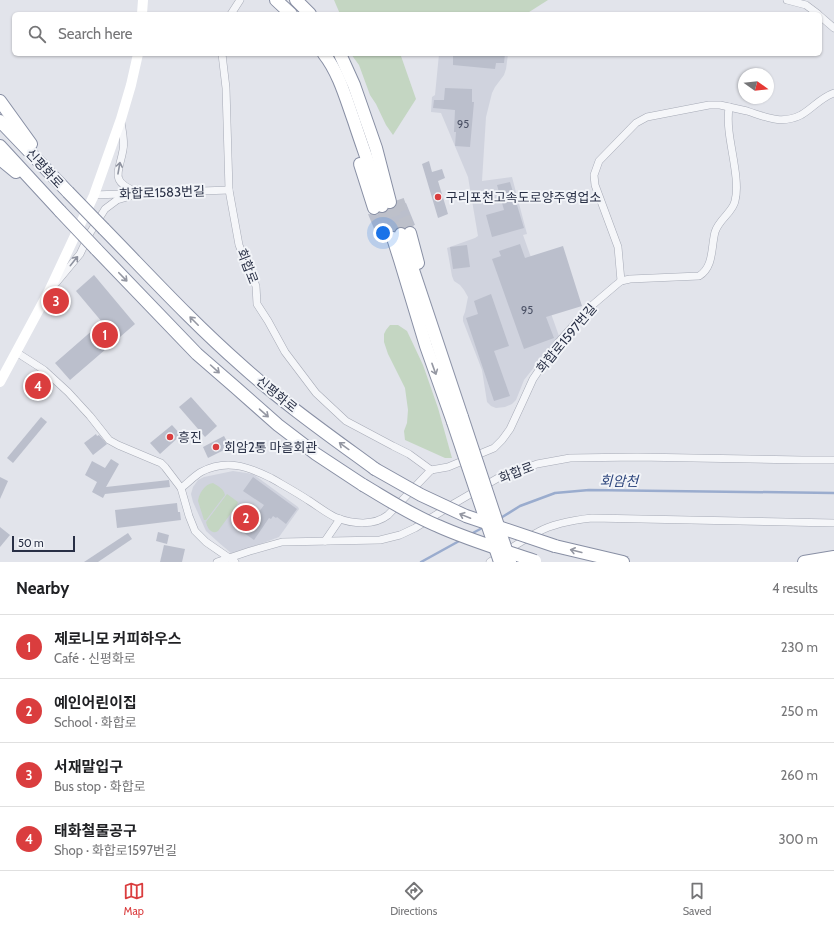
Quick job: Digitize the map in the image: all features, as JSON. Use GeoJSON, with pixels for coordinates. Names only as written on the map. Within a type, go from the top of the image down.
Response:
{"type":"FeatureCollection","features":[{"type":"Feature","properties":{"kind":"highway"},"geometry":{"type":"LineString","coordinates":[[276,0],[289,12]]}},
{"type":"Feature","properties":{"kind":"highway"},"geometry":{"type":"LineString","coordinates":[[296,0],[308,12]]}},
{"type":"Feature","properties":{"kind":"highway"},"geometry":{"type":"LineString","coordinates":[[325,56],[342,88],[377,186],[386,204],[376,148],[354,85],[342,56]]}},
{"type":"Feature","properties":{"kind":"highway"},"geometry":{"type":"LineString","coordinates":[[0,101],[56,180]]}},
{"type":"Feature","properties":{"kind":"highway","name":"신평화로"},"geometry":{"type":"LineString","coordinates":[[0,121],[208,335],[243,367],[301,414],[375,469],[421,495],[466,516],[555,546],[623,562]]}},
{"type":"Feature","properties":{"kind":"highway","name":"신평화로"},"geometry":{"type":"LineString","coordinates":[[0,146],[58,209],[197,354],[278,425],[316,454],[404,510],[438,526],[477,541],[538,561]]}},
{"type":"Feature","properties":{"kind":"highway"},"geometry":{"type":"LineString","coordinates":[[0,159],[58,209]]}},
{"type":"Feature","properties":{"kind":"highway"},"geometry":{"type":"LineString","coordinates":[[500,562],[457,420],[444,365],[397,236],[400,260],[426,346],[457,420],[511,562]]}},
{"type":"Feature","properties":{"kind":"highway"},"geometry":{"type":"LineString","coordinates":[[804,562],[834,557]]}},
{"type":"Feature","properties":{"kind":"main road"},"geometry":{"type":"LineString","coordinates":[[142,12],[143,0]]}},
{"type":"Feature","properties":{"kind":"main road"},"geometry":{"type":"LineString","coordinates":[[0,382],[49,291],[94,195],[121,119],[138,56]]}},
{"type":"Feature","properties":{"kind":"street"},"geometry":{"type":"LineString","coordinates":[[231,12],[240,0]]}},
{"type":"Feature","properties":{"kind":"street"},"geometry":{"type":"LineString","coordinates":[[787,0],[806,6],[816,12]]}},
{"type":"Feature","properties":{"kind":"street"},"geometry":{"type":"LineString","coordinates":[[822,18],[834,28]]}},
{"type":"Feature","properties":{"kind":"street","name":"화합로"},"geometry":{"type":"LineString","coordinates":[[222,56],[226,88],[229,190],[236,221],[239,245],[256,286],[257,304],[285,352],[316,393],[346,421],[409,454],[431,470]]}},
{"type":"Feature","properties":{"kind":"street"},"geometry":{"type":"LineString","coordinates":[[728,107],[728,130],[737,186],[735,202],[731,210],[717,227],[710,263],[707,270],[699,276],[630,279],[621,281],[618,247],[595,185],[594,175],[599,161],[636,123],[647,117],[710,105],[720,105],[747,111],[770,119],[784,120],[802,114],[826,96],[834,93]]}},
{"type":"Feature","properties":{"kind":"street"},"geometry":{"type":"LineString","coordinates":[[121,119],[124,148],[118,169],[119,180],[128,188],[141,193]]}},
{"type":"Feature","properties":{"kind":"street","name":"화합로1583번길"},"geometry":{"type":"LineString","coordinates":[[94,195],[229,190]]}},
{"type":"Feature","properties":{"kind":"street"},"geometry":{"type":"LineString","coordinates":[[49,291],[80,254],[105,209],[117,200],[141,193]]}},
{"type":"Feature","properties":{"kind":"street","name":"화합로1597번길"},"geometry":{"type":"LineString","coordinates":[[431,470],[448,467],[494,448],[510,429],[533,379],[557,344],[589,308],[621,281]]}},
{"type":"Feature","properties":{"kind":"street"},"geometry":{"type":"LineString","coordinates":[[16,352],[44,370],[68,392],[109,440],[118,446],[161,463],[166,467],[181,488],[195,531],[206,542],[232,560]]}},
{"type":"Feature","properties":{"kind":"street","name":"화합로"},"geometry":{"type":"LineString","coordinates":[[217,562],[232,560],[250,551],[282,542],[380,540],[400,535],[415,528],[498,478],[537,464],[570,458],[637,457],[834,460]]}},
{"type":"Feature","properties":{"kind":"street"},"geometry":{"type":"LineString","coordinates":[[181,488],[201,472],[215,467],[232,464],[260,472],[332,516],[353,522],[364,523],[382,519],[388,515],[431,470]]}},
{"type":"Feature","properties":{"kind":"street"},"geometry":{"type":"LineString","coordinates":[[490,562],[538,532],[574,520],[592,518],[834,523]]}},
{"type":"Feature","properties":{"kind":"street"},"geometry":{"type":"LineString","coordinates":[[325,540],[340,519]]}},
{"type":"Feature","properties":{"kind":"shaded area"},"geometry":{"type":"Polygon","coordinates":[[[439,56],[508,56],[504,75],[492,93],[486,117],[482,181],[512,177],[527,234],[523,235],[559,336],[524,380],[516,400],[512,404],[505,407],[496,408],[487,402],[482,370],[463,321],[468,297],[460,285],[454,281],[452,276],[447,248],[478,236],[468,177],[441,113],[431,112],[432,97],[435,95],[439,56]]]}},
{"type":"Feature","properties":{"kind":"shaded area"},"geometry":{"type":"Polygon","coordinates":[[[233,471],[253,474],[299,509],[279,537],[232,554],[206,531],[191,494],[193,487],[198,480],[204,477],[233,471]]]}},
{"type":"Feature","properties":{"kind":"green space"},"geometry":{"type":"Polygon","coordinates":[[[334,0],[548,0],[529,12],[339,12],[334,0]]]}},
{"type":"Feature","properties":{"kind":"green space"},"geometry":{"type":"Polygon","coordinates":[[[352,56],[401,56],[416,99],[393,135],[370,95],[359,65],[352,56]]]}},
{"type":"Feature","properties":{"kind":"green space"},"geometry":{"type":"Polygon","coordinates":[[[390,325],[398,325],[407,331],[423,365],[438,408],[452,458],[445,458],[405,440],[404,431],[407,423],[408,410],[405,388],[388,354],[384,342],[384,334],[390,325]]]}},
{"type":"Feature","properties":{"kind":"green space"},"geometry":{"type":"Polygon","coordinates":[[[213,483],[222,489],[225,495],[206,520],[204,520],[198,501],[201,492],[205,487],[213,483]]]}},
{"type":"Feature","properties":{"kind":"green space"},"geometry":{"type":"Polygon","coordinates":[[[227,494],[238,502],[237,505],[218,531],[214,532],[209,529],[206,522],[227,494]]]}},
{"type":"Feature","properties":{"kind":"building"},"geometry":{"type":"Polygon","coordinates":[[[453,56],[505,56],[504,63],[496,63],[495,69],[453,65],[453,56]]]}},
{"type":"Feature","properties":{"kind":"building"},"geometry":{"type":"Polygon","coordinates":[[[445,88],[472,89],[472,102],[474,102],[470,147],[455,146],[455,110],[433,108],[434,100],[444,100],[445,88]]]}},
{"type":"Feature","properties":{"kind":"building","name":"구리포천고속도로양주영업소"},"geometry":{"type":"Polygon","coordinates":[[[429,161],[432,172],[442,169],[445,178],[438,181],[448,214],[438,218],[422,164],[429,161]]]}},
{"type":"Feature","properties":{"kind":"building"},"geometry":{"type":"Polygon","coordinates":[[[510,182],[524,228],[492,237],[486,215],[504,210],[497,185],[510,182]]]}},
{"type":"Feature","properties":{"kind":"building"},"geometry":{"type":"Polygon","coordinates":[[[406,203],[415,225],[405,228],[399,227],[394,231],[377,236],[368,214],[376,215],[384,213],[389,209],[395,208],[396,205],[406,203]]]}},
{"type":"Feature","properties":{"kind":"building"},"geometry":{"type":"Polygon","coordinates":[[[520,244],[525,258],[563,246],[582,306],[546,317],[554,338],[524,349],[492,259],[501,256],[499,251],[520,244]]]}},
{"type":"Feature","properties":{"kind":"building"},"geometry":{"type":"Polygon","coordinates":[[[467,245],[470,267],[453,269],[450,247],[467,245]]]}},
{"type":"Feature","properties":{"kind":"building"},"geometry":{"type":"Polygon","coordinates":[[[94,275],[135,324],[70,380],[55,363],[102,322],[76,291],[94,275]]]}},
{"type":"Feature","properties":{"kind":"building"},"geometry":{"type":"Polygon","coordinates":[[[491,294],[509,346],[494,351],[510,396],[494,401],[466,318],[478,314],[474,301],[491,294]]]}},
{"type":"Feature","properties":{"kind":"building"},"geometry":{"type":"Polygon","coordinates":[[[42,375],[49,385],[36,395],[28,386],[42,375]]]}},
{"type":"Feature","properties":{"kind":"building"},"geometry":{"type":"Polygon","coordinates":[[[191,397],[217,426],[205,437],[179,407],[191,397]]]}},
{"type":"Feature","properties":{"kind":"building"},"geometry":{"type":"Polygon","coordinates":[[[41,417],[47,422],[13,463],[7,458],[41,417]]]}},
{"type":"Feature","properties":{"kind":"building"},"geometry":{"type":"Polygon","coordinates":[[[172,425],[181,435],[160,454],[150,443],[172,425]]]}},
{"type":"Feature","properties":{"kind":"building"},"geometry":{"type":"Polygon","coordinates":[[[96,434],[97,436],[99,435],[107,444],[93,455],[84,443],[96,434]]]}},
{"type":"Feature","properties":{"kind":"building","name":"회암2통 마을회관"},"geometry":{"type":"Polygon","coordinates":[[[224,436],[230,447],[208,458],[203,447],[224,436]]]}},
{"type":"Feature","properties":{"kind":"building"},"geometry":{"type":"Polygon","coordinates":[[[111,459],[119,464],[106,487],[169,480],[170,487],[105,494],[103,498],[92,492],[97,482],[85,475],[92,461],[105,468],[111,459]]]}},
{"type":"Feature","properties":{"kind":"building"},"geometry":{"type":"Polygon","coordinates":[[[0,477],[8,481],[0,499],[0,477]]]}},
{"type":"Feature","properties":{"kind":"building"},"geometry":{"type":"Polygon","coordinates":[[[253,477],[297,509],[286,524],[277,517],[276,518],[273,516],[271,519],[269,518],[254,540],[237,528],[249,511],[256,516],[264,505],[243,491],[253,477]]]}},
{"type":"Feature","properties":{"kind":"building"},"geometry":{"type":"Polygon","coordinates":[[[177,503],[181,520],[117,528],[115,510],[177,503]]]}},
{"type":"Feature","properties":{"kind":"building"},"geometry":{"type":"Polygon","coordinates":[[[0,527],[10,535],[0,547],[0,527]]]}},
{"type":"Feature","properties":{"kind":"building"},"geometry":{"type":"Polygon","coordinates":[[[158,532],[169,535],[167,544],[156,541],[158,532]]]}},
{"type":"Feature","properties":{"kind":"building"},"geometry":{"type":"Polygon","coordinates":[[[128,533],[132,539],[98,562],[84,562],[128,533]]]}},
{"type":"Feature","properties":{"kind":"building"},"geometry":{"type":"Polygon","coordinates":[[[164,545],[185,549],[182,562],[160,562],[164,545]]]}},
{"type":"Feature","properties":{"kind":"waterway","name":"회암천"},"geometry":{"type":"LineString","coordinates":[[499,519],[520,506],[555,493],[589,490],[834,493]]}},
{"type":"Feature","properties":{"kind":"waterway","name":"회암천"},"geometry":{"type":"LineString","coordinates":[[471,534],[484,527]]}},
{"type":"Feature","properties":{"kind":"waterway","name":"회암천"},"geometry":{"type":"LineString","coordinates":[[421,562],[461,540]]}},
{"type":"Feature","properties":{"kind":"tunnel"},"geometry":{"type":"LineString","coordinates":[[398,200],[410,233]]}},
{"type":"Feature","properties":{"kind":"tunnel"},"geometry":{"type":"LineString","coordinates":[[391,205],[401,234]]}},
{"type":"Feature","properties":{"kind":"tunnel"},"geometry":{"type":"LineString","coordinates":[[382,206],[393,238]]}},
{"type":"Feature","properties":{"kind":"place","name":"구리포천고속도로양주영업소"},"geometry":{"type":"Point","coordinates":[438,197]}},
{"type":"Feature","properties":{"kind":"place","name":"서재말입구"},"geometry":{"type":"Point","coordinates":[56,301]}},
{"type":"Feature","properties":{"kind":"place","name":"제로니모 커피하우스"},"geometry":{"type":"Point","coordinates":[105,335]}},
{"type":"Feature","properties":{"kind":"place","name":"태화철물공구"},"geometry":{"type":"Point","coordinates":[38,386]}},
{"type":"Feature","properties":{"kind":"place","name":"흥진"},"geometry":{"type":"Point","coordinates":[170,437]}},
{"type":"Feature","properties":{"kind":"place","name":"회암2통 마을회관"},"geometry":{"type":"Point","coordinates":[216,447]}},
{"type":"Feature","properties":{"kind":"place","name":"예인어린이집"},"geometry":{"type":"Point","coordinates":[246,518]}}]}
